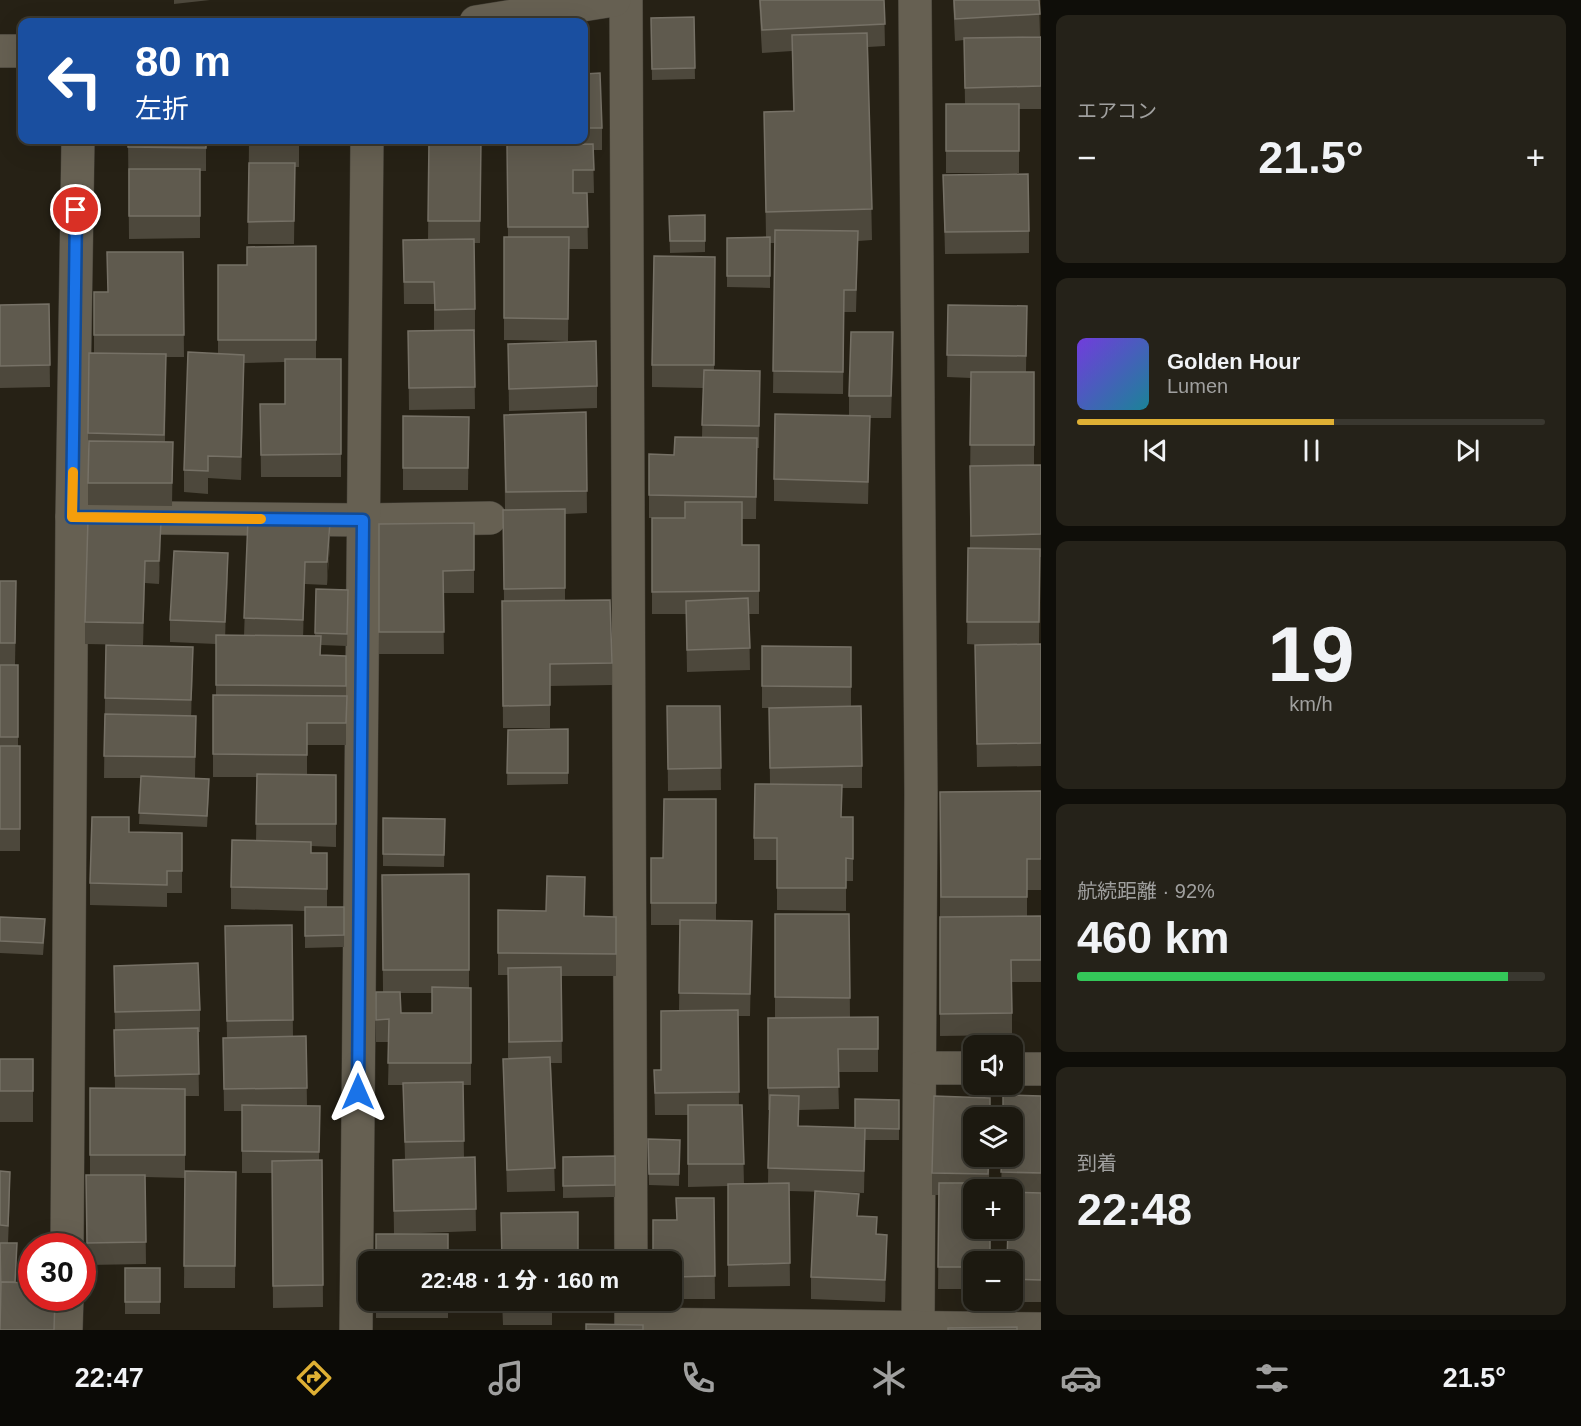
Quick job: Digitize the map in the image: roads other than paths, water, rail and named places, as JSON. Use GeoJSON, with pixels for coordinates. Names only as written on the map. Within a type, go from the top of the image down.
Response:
{"type":"FeatureCollection","features":[{"type":"Feature","properties":{"kind":"street"},"geometry":{"type":"LineString","coordinates":[[502,18],[614,0]]}},
{"type":"Feature","properties":{"kind":"street"},"geometry":{"type":"LineString","coordinates":[[626,0],[631,1251]]}},
{"type":"Feature","properties":{"kind":"street"},"geometry":{"type":"LineString","coordinates":[[915,0],[921,792],[918,1329]]}},
{"type":"Feature","properties":{"kind":"street"},"geometry":{"type":"LineString","coordinates":[[0,51],[18,51]]}},
{"type":"Feature","properties":{"kind":"street"},"geometry":{"type":"LineString","coordinates":[[67,1233],[72,517],[78,144]]}},
{"type":"Feature","properties":{"kind":"street"},"geometry":{"type":"LineString","coordinates":[[356,1330],[367,144]]}},
{"type":"Feature","properties":{"kind":"street"},"geometry":{"type":"LineString","coordinates":[[72,517],[363,520],[490,518]]}},
{"type":"Feature","properties":{"kind":"street"},"geometry":{"type":"LineString","coordinates":[[921,792],[954,793]]}},
{"type":"Feature","properties":{"kind":"street"},"geometry":{"type":"LineString","coordinates":[[920,1068],[963,1068]]}},
{"type":"Feature","properties":{"kind":"street"},"geometry":{"type":"LineString","coordinates":[[1023,1069],[1041,1069]]}},
{"type":"Feature","properties":{"kind":"street"},"geometry":{"type":"LineString","coordinates":[[66,1330],[67,1311]]}},
{"type":"Feature","properties":{"kind":"street"},"geometry":{"type":"LineString","coordinates":[[631,1311],[631,1324],[1041,1329]]}}]}
